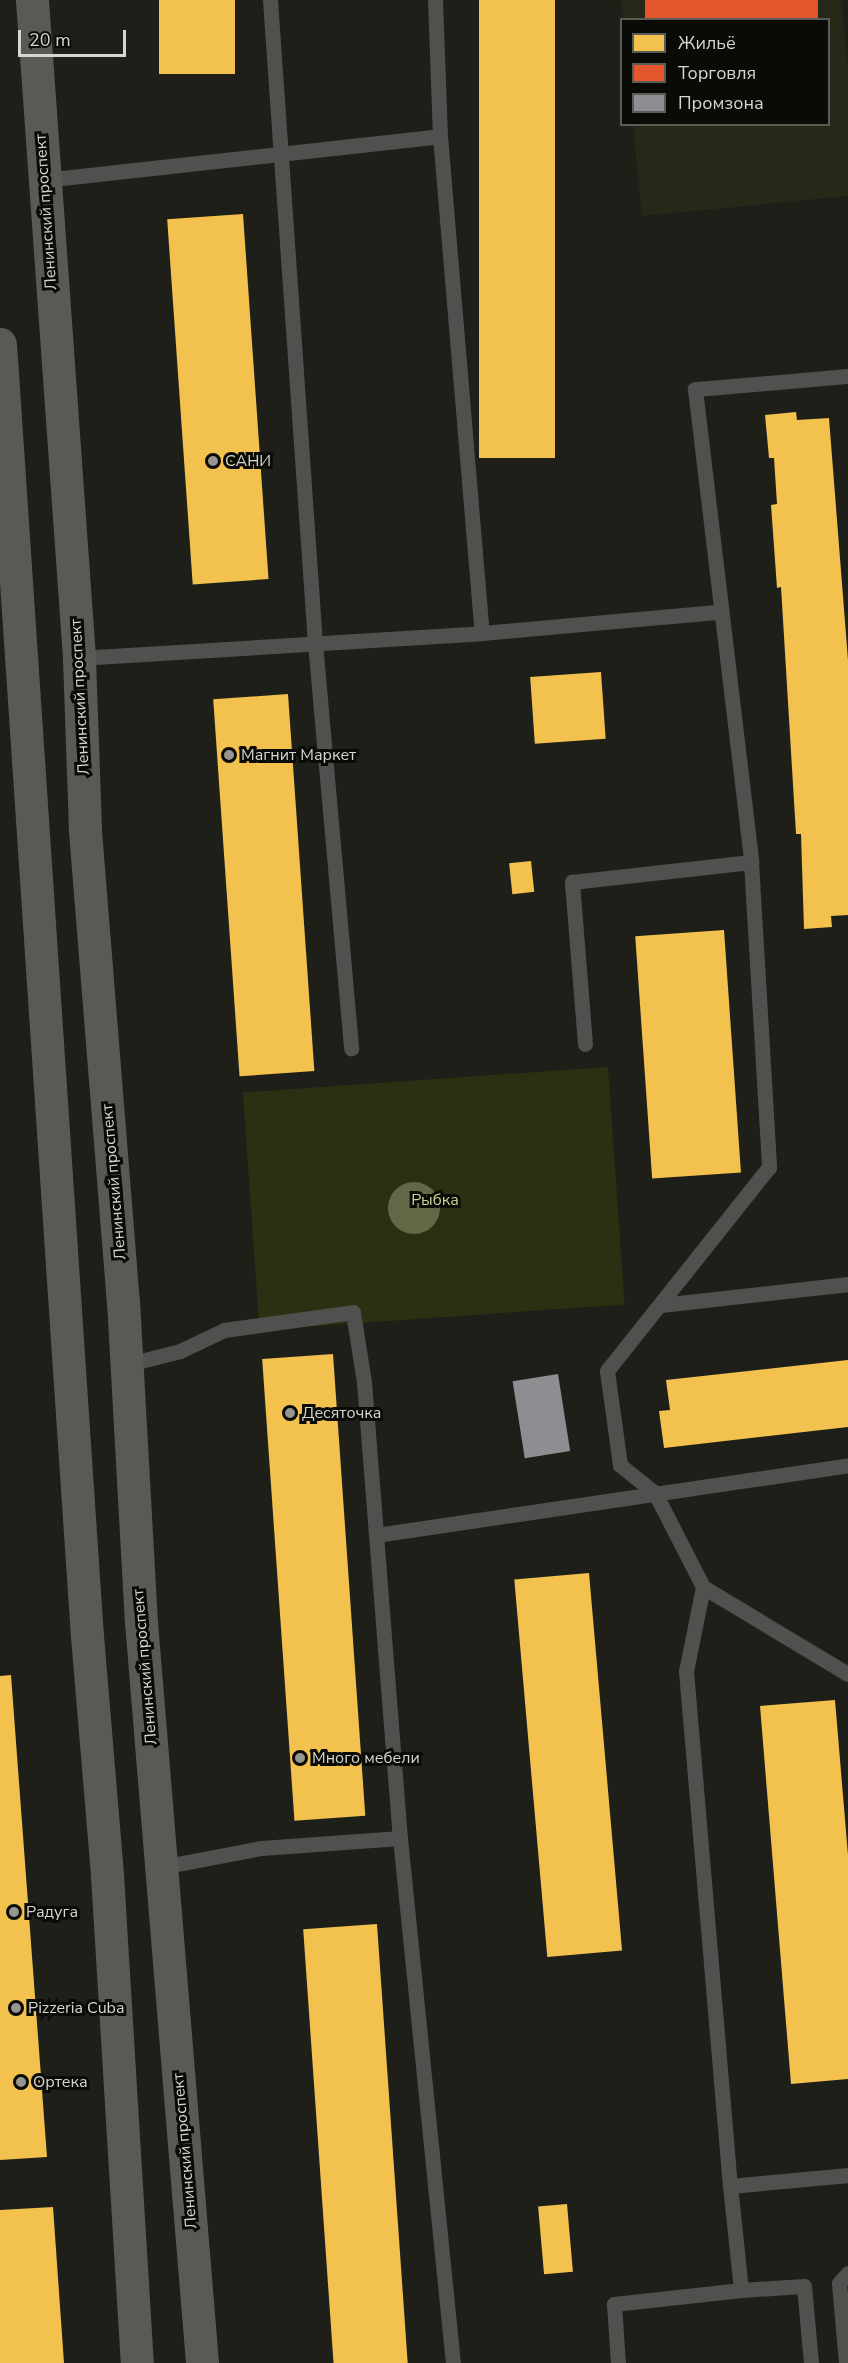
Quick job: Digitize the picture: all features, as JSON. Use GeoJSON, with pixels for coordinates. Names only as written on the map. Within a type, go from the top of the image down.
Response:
{"type":"FeatureCollection","features":[{"type":"Feature","properties":{"kind":"main road","name":"Ленинский проспект"},"geometry":{"type":"LineString","coordinates":[[32,0],[79,658],[85,831],[123,1300],[125,1365],[162,1867],[202,2363]]}},
{"type":"Feature","properties":{"kind":"main road"},"geometry":{"type":"LineString","coordinates":[[0,344],[68,1307],[87,1636],[107,1875],[137,2363]]}},
{"type":"Feature","properties":{"kind":"lane"},"geometry":{"type":"LineString","coordinates":[[270,0],[315,644],[351,1048]]}},
{"type":"Feature","properties":{"kind":"lane"},"geometry":{"type":"LineString","coordinates":[[435,0],[440,135],[482,633]]}},
{"type":"Feature","properties":{"kind":"lane"},"geometry":{"type":"LineString","coordinates":[[44,180],[440,135]]}},
{"type":"Feature","properties":{"kind":"lane"},"geometry":{"type":"LineString","coordinates":[[848,376],[695,389],[719,612],[751,862],[769,1167],[607,1371],[620,1465],[655,1493],[703,1587],[848,1674]]}},
{"type":"Feature","properties":{"kind":"lane"},"geometry":{"type":"LineString","coordinates":[[79,658],[482,633],[719,612]]}},
{"type":"Feature","properties":{"kind":"lane"},"geometry":{"type":"LineString","coordinates":[[585,1044],[572,882],[751,862]]}},
{"type":"Feature","properties":{"kind":"lane"},"geometry":{"type":"LineString","coordinates":[[661,1305],[848,1284]]}},
{"type":"Feature","properties":{"kind":"lane"},"geometry":{"type":"LineString","coordinates":[[125,1365],[180,1351],[224,1330],[352,1312],[364,1382],[400,1838],[453,2363]]}},
{"type":"Feature","properties":{"kind":"lane"},"geometry":{"type":"LineString","coordinates":[[376,1535],[848,1465]]}},
{"type":"Feature","properties":{"kind":"lane"},"geometry":{"type":"LineString","coordinates":[[703,1587],[686,1671],[741,2290]]}},
{"type":"Feature","properties":{"kind":"lane"},"geometry":{"type":"LineString","coordinates":[[162,1867],[261,1848],[400,1838]]}},
{"type":"Feature","properties":{"kind":"lane"},"geometry":{"type":"LineString","coordinates":[[730,2186],[848,2175]]}},
{"type":"Feature","properties":{"kind":"lane"},"geometry":{"type":"LineString","coordinates":[[846,2363],[839,2283],[848,2273]]}},
{"type":"Feature","properties":{"kind":"lane"},"geometry":{"type":"LineString","coordinates":[[618,2363],[614,2304],[741,2290],[804,2286],[811,2363]]}},
{"type":"Feature","properties":{"kind":"shaded area"},"geometry":{"type":"Polygon","coordinates":[[[621,0],[841,0],[848,68],[848,196],[642,216],[633,126],[830,126],[830,18],[623,18],[621,0]]]}},
{"type":"Feature","properties":{"kind":"shaded area"},"geometry":{"type":"Polygon","coordinates":[[[414,1182],[424,1184],[432,1190],[438,1198],[440,1208],[438,1218],[432,1226],[424,1232],[414,1234],[404,1232],[396,1226],[390,1218],[388,1208],[390,1198],[396,1190],[404,1184],[414,1182]]]}},
{"type":"Feature","properties":{"kind":"green space","name":"Рыбка"},"geometry":{"type":"Polygon","coordinates":[[[608,1067],[625,1304],[259,1330],[243,1093],[608,1067]]]}},
{"type":"Feature","properties":{"kind":"building: Жильё"},"geometry":{"type":"Polygon","coordinates":[[[159,0],[235,0],[235,74],[159,74],[159,0]]]}},
{"type":"Feature","properties":{"kind":"building: Жильё"},"geometry":{"type":"Polygon","coordinates":[[[479,0],[555,0],[555,458],[479,458],[479,0]]]}},
{"type":"Feature","properties":{"kind":"building: Жильё"},"geometry":{"type":"Polygon","coordinates":[[[243,214],[269,579],[193,584],[167,219],[243,214]]]}},
{"type":"Feature","properties":{"kind":"building: Жильё"},"geometry":{"type":"Polygon","coordinates":[[[796,412],[797,420],[829,418],[848,660],[848,915],[831,916],[832,927],[804,929],[801,834],[796,834],[781,587],[777,588],[771,505],[777,504],[774,458],[769,458],[765,415],[796,412]]]}},
{"type":"Feature","properties":{"kind":"building: Жильё"},"geometry":{"type":"Polygon","coordinates":[[[601,672],[606,739],[535,744],[530,677],[601,672]]]}},
{"type":"Feature","properties":{"kind":"building: Жильё"},"geometry":{"type":"Polygon","coordinates":[[[288,694],[314,1071],[240,1076],[213,699],[288,694]]]}},
{"type":"Feature","properties":{"kind":"building: Жильё"},"geometry":{"type":"Polygon","coordinates":[[[531,861],[534,892],[512,894],[509,863],[531,861]]]}},
{"type":"Feature","properties":{"kind":"building: Жильё"},"geometry":{"type":"Polygon","coordinates":[[[724,930],[741,1172],[652,1179],[635,936],[724,930]]]}},
{"type":"Feature","properties":{"kind":"building: Жильё"},"geometry":{"type":"Polygon","coordinates":[[[333,1354],[365,1816],[294,1821],[262,1359],[333,1354]]]}},
{"type":"Feature","properties":{"kind":"building: Жильё"},"geometry":{"type":"Polygon","coordinates":[[[848,1360],[848,1427],[664,1448],[659,1411],[670,1410],[666,1380],[848,1360]]]}},
{"type":"Feature","properties":{"kind":"building: Жильё"},"geometry":{"type":"Polygon","coordinates":[[[550,1391],[557,1441],[530,1444],[523,1395],[550,1391]]]}},
{"type":"Feature","properties":{"kind":"building: Жильё"},"geometry":{"type":"Polygon","coordinates":[[[589,1573],[622,1951],[547,1957],[514,1580],[589,1573]]]}},
{"type":"Feature","properties":{"kind":"building: Жильё"},"geometry":{"type":"Polygon","coordinates":[[[11,1675],[47,2157],[0,2160],[0,1676],[11,1675]]]}},
{"type":"Feature","properties":{"kind":"building: Жильё"},"geometry":{"type":"Polygon","coordinates":[[[835,1700],[848,1855],[848,2079],[791,2084],[760,1706],[835,1700]]]}},
{"type":"Feature","properties":{"kind":"building: Жильё"},"geometry":{"type":"Polygon","coordinates":[[[377,1924],[408,2363],[334,2363],[303,1929],[377,1924]]]}},
{"type":"Feature","properties":{"kind":"building: Жильё"},"geometry":{"type":"Polygon","coordinates":[[[567,2204],[573,2272],[544,2274],[538,2207],[567,2204]]]}},
{"type":"Feature","properties":{"kind":"building: Жильё"},"geometry":{"type":"Polygon","coordinates":[[[53,2207],[64,2363],[0,2363],[0,2210],[53,2207]]]}},
{"type":"Feature","properties":{"kind":"building: Торговля"},"geometry":{"type":"Polygon","coordinates":[[[645,0],[818,0],[818,18],[645,18],[645,0]]]}},
{"type":"Feature","properties":{"kind":"building: Промзона"},"geometry":{"type":"Polygon","coordinates":[[[558,1374],[570,1451],[525,1458],[513,1381],[558,1374]]]}},
{"type":"Feature","properties":{"kind":"place","name":"САНИ"},"geometry":{"type":"Point","coordinates":[213,461]}},
{"type":"Feature","properties":{"kind":"place","name":"Магнит Маркет"},"geometry":{"type":"Point","coordinates":[229,755]}},
{"type":"Feature","properties":{"kind":"place","name":"Десяточка"},"geometry":{"type":"Point","coordinates":[290,1413]}},
{"type":"Feature","properties":{"kind":"place","name":"Много мебели"},"geometry":{"type":"Point","coordinates":[300,1758]}},
{"type":"Feature","properties":{"kind":"place","name":"Радуга"},"geometry":{"type":"Point","coordinates":[14,1912]}},
{"type":"Feature","properties":{"kind":"place","name":"Pizzeria Cuba"},"geometry":{"type":"Point","coordinates":[16,2008]}},
{"type":"Feature","properties":{"kind":"place","name":"Ортека"},"geometry":{"type":"Point","coordinates":[21,2082]}}]}
